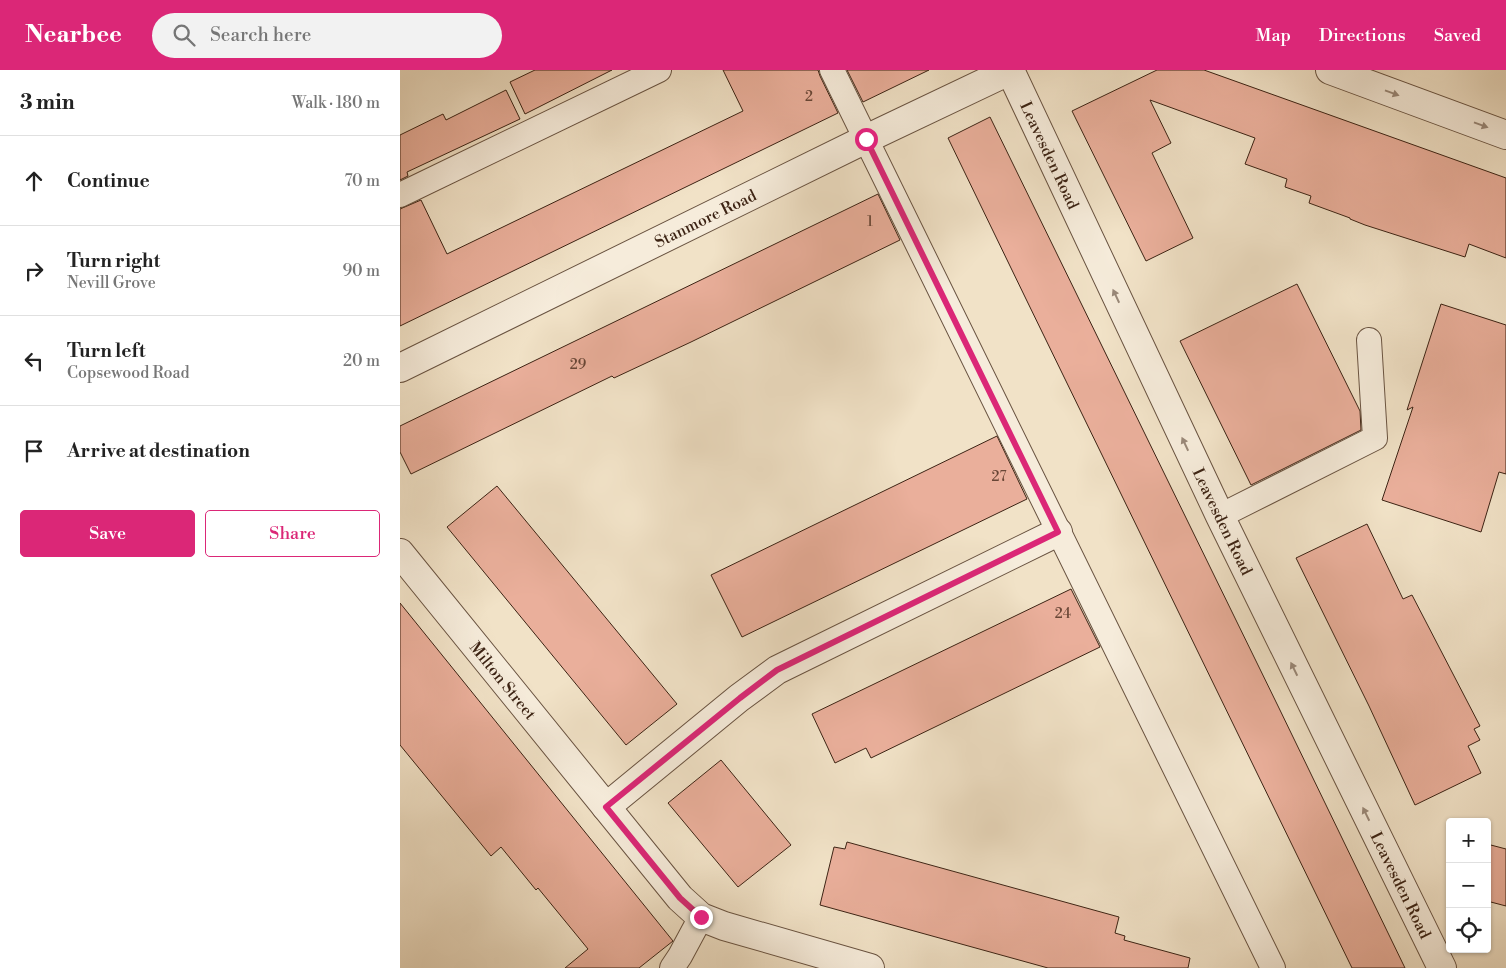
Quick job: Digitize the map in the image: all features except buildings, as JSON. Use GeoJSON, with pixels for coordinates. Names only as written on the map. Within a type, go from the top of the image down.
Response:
{"type":"FeatureCollection","features":[{"type":"Feature","properties":{"kind":"street","name":"Stanmore Road"},"geometry":{"type":"LineString","coordinates":[[400,368],[1010,70]]}},
{"type":"Feature","properties":{"kind":"street","name":"Leavesden Road"},"geometry":{"type":"LineString","coordinates":[[1010,70],[1220,516],[1442,968]]}},
{"type":"Feature","properties":{"kind":"street"},"geometry":{"type":"LineString","coordinates":[[1330,70],[1506,135]]}},
{"type":"Feature","properties":{"kind":"street"},"geometry":{"type":"LineString","coordinates":[[606,807],[777,670],[1058,532]]}},
{"type":"Feature","properties":{"kind":"street","name":"Milton Street"},"geometry":{"type":"LineString","coordinates":[[400,553],[680,898],[701,917]]}},
{"type":"Feature","properties":{"kind":"street"},"geometry":{"type":"LineString","coordinates":[[701,917],[724,926],[870,968]]}},
{"type":"Feature","properties":{"kind":"lane"},"geometry":{"type":"LineString","coordinates":[[400,195],[658,70]]}},
{"type":"Feature","properties":{"kind":"lane"},"geometry":{"type":"LineString","coordinates":[[832,70],[1273,968]]}},
{"type":"Feature","properties":{"kind":"lane"},"geometry":{"type":"LineString","coordinates":[[1220,516],[1375,438],[1369,340]]}},
{"type":"Feature","properties":{"kind":"lane"},"geometry":{"type":"LineString","coordinates":[[672,968],[701,917]]}},
{"type":"Feature","properties":{"kind":"route"},"geometry":{"type":"LineString","coordinates":[[701,917],[680,898],[606,807],[777,670],[1058,532],[866,139]]}}]}
